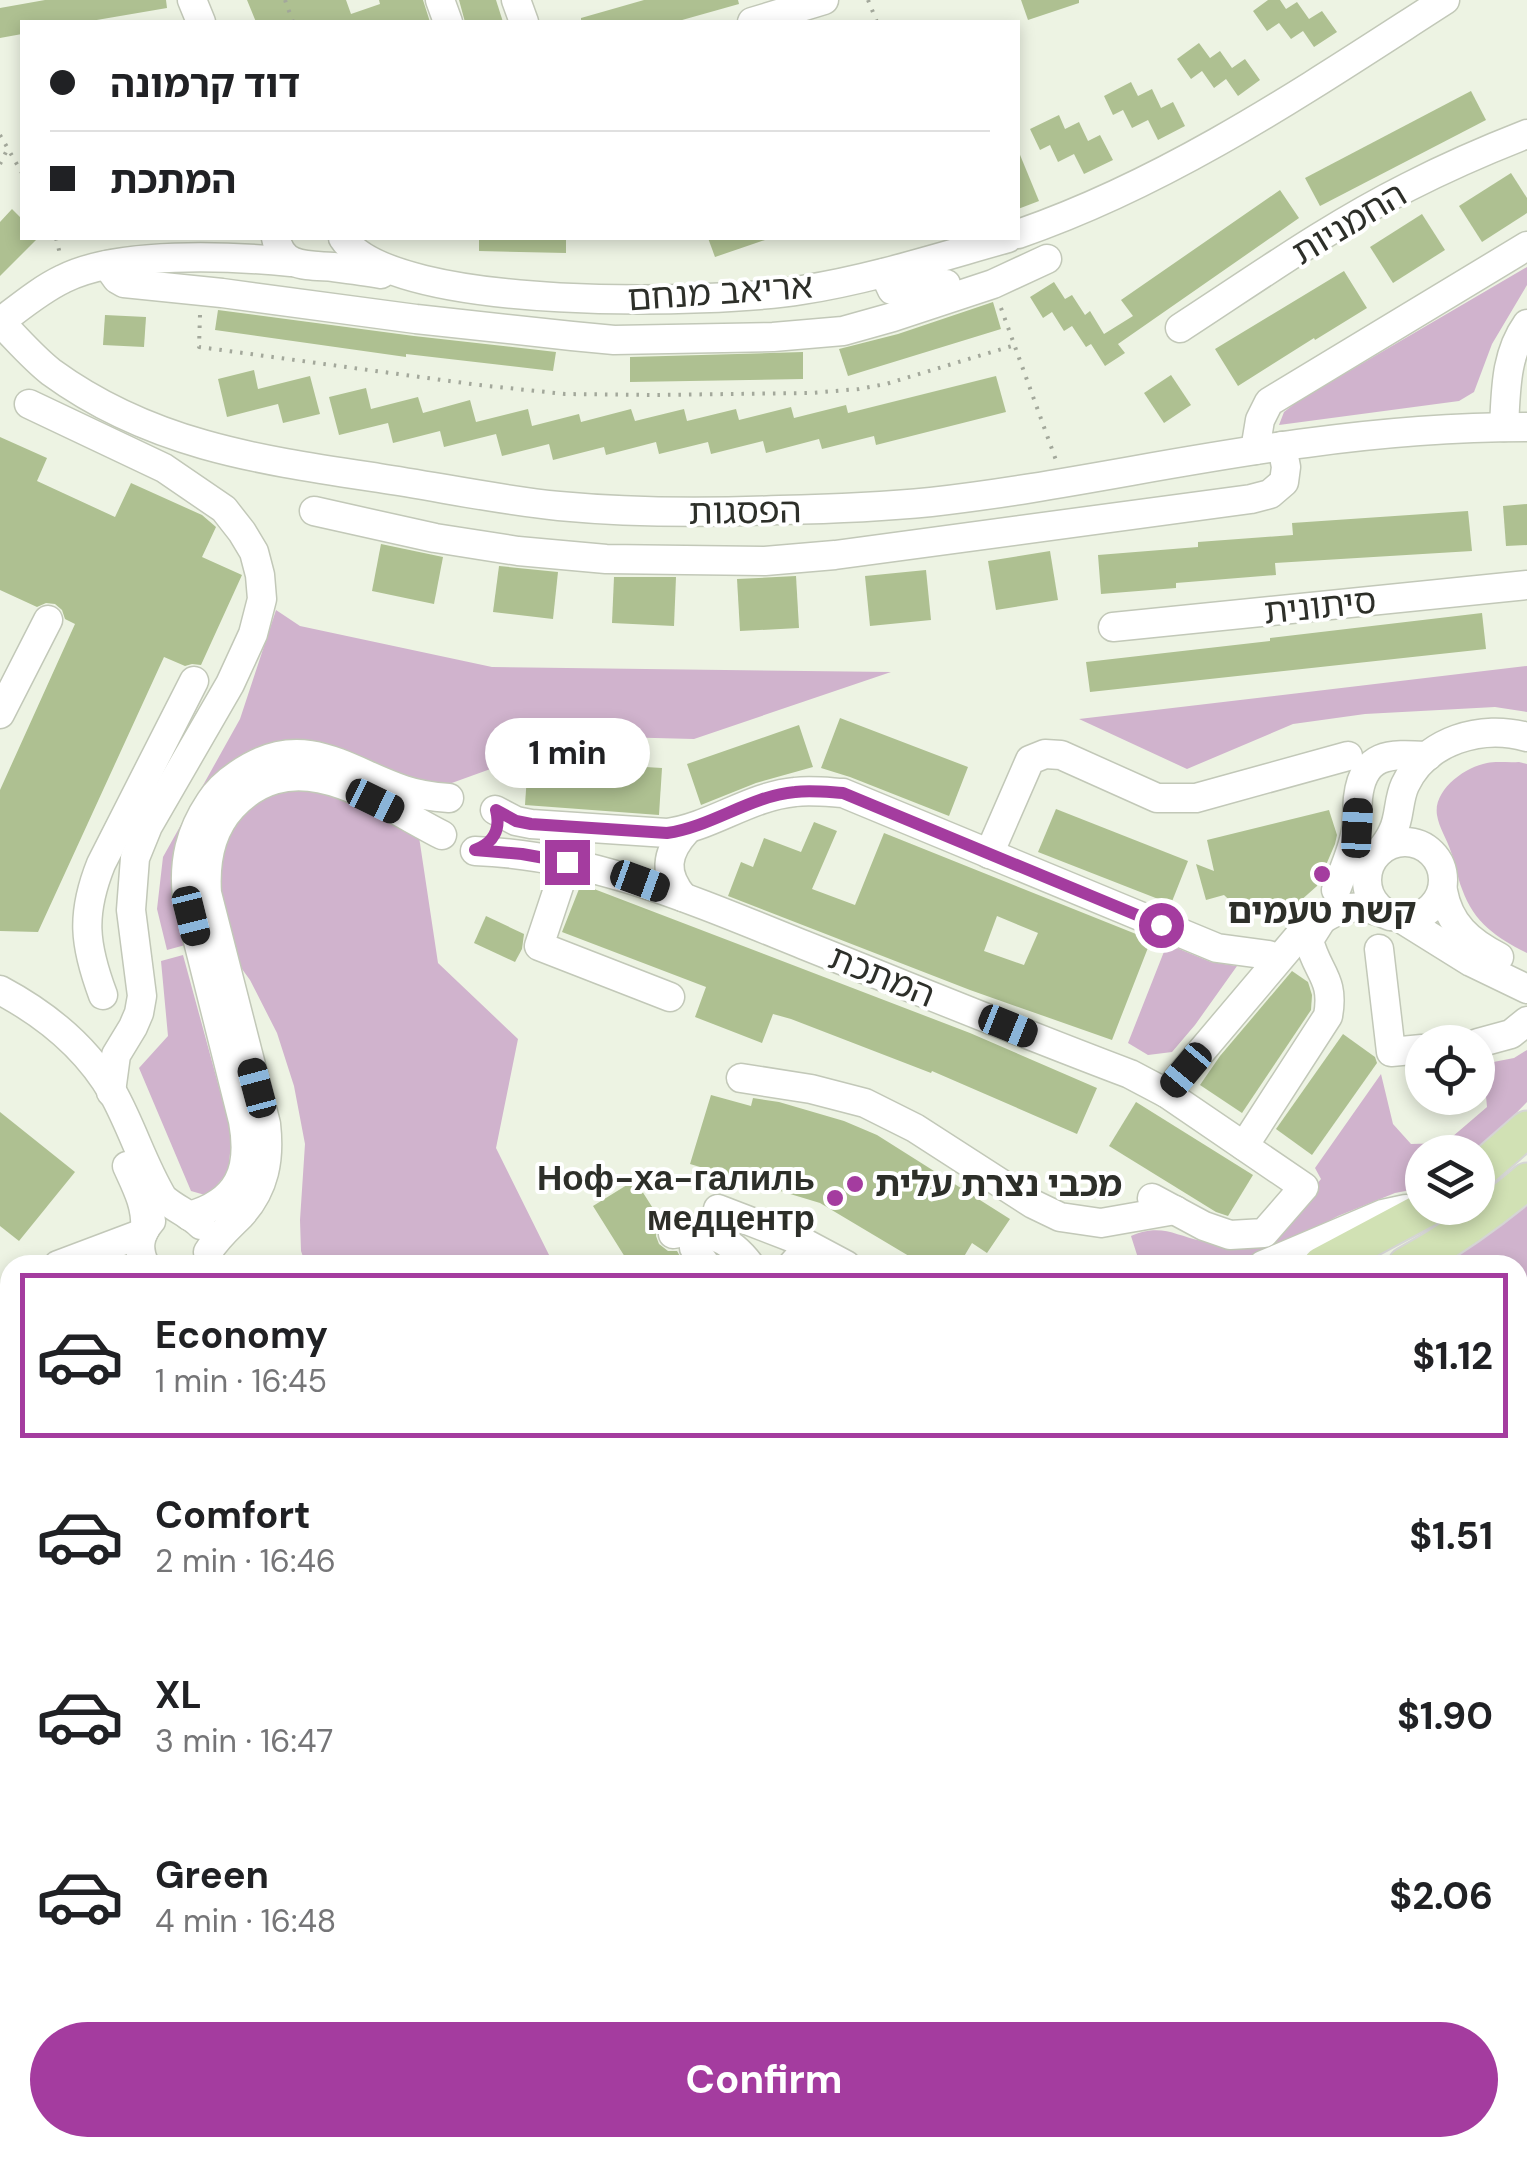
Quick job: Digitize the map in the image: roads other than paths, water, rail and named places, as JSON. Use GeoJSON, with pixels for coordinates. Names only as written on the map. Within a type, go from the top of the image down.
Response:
{"type":"FeatureCollection","features":[{"type":"Feature","properties":{"kind":"main road"},"geometry":{"type":"LineString","coordinates":[[1495,1157],[1527,1128]]}},
{"type":"Feature","properties":{"kind":"main road"},"geometry":{"type":"LineString","coordinates":[[1424,1255],[1456,1237],[1527,1180]]}},
{"type":"Feature","properties":{"kind":"main road"},"geometry":{"type":"LineString","coordinates":[[1339,1255],[1405,1219]]}},
{"type":"Feature","properties":{"kind":"street"},"geometry":{"type":"LineString","coordinates":[[759,20],[824,0]]}},
{"type":"Feature","properties":{"kind":"street"},"geometry":{"type":"LineString","coordinates":[[1020,233],[1130,189],[1190,158],[1296,96],[1445,0]]}},
{"type":"Feature","properties":{"kind":"street","name":"החמניות"},"geometry":{"type":"LineString","coordinates":[[1180,328],[1405,188],[1527,134]]}},
{"type":"Feature","properties":{"kind":"street"},"geometry":{"type":"LineString","coordinates":[[237,247],[249,254],[271,240]]}},
{"type":"Feature","properties":{"kind":"street"},"geometry":{"type":"LineString","coordinates":[[275,240],[283,256],[301,264],[326,260],[339,240]]}},
{"type":"Feature","properties":{"kind":"street"},"geometry":{"type":"LineString","coordinates":[[342,240],[377,265],[427,280]]}},
{"type":"Feature","properties":{"kind":"street","name":"אריאב מנחם"},"geometry":{"type":"LineString","coordinates":[[427,280],[552,297],[681,299],[798,291],[1001,240]]}},
{"type":"Feature","properties":{"kind":"street"},"geometry":{"type":"LineString","coordinates":[[314,511],[435,538],[518,551],[606,559],[765,560],[855,552],[1270,494],[1284,482],[1286,467],[1269,448],[1260,420],[1269,402],[1527,246]]}},
{"type":"Feature","properties":{"kind":"street"},"geometry":{"type":"LineString","coordinates":[[0,322],[66,277],[107,265],[237,247],[301,264],[427,280]]}},
{"type":"Feature","properties":{"kind":"street"},"geometry":{"type":"LineString","coordinates":[[107,265],[124,283],[614,340],[773,337],[843,331],[981,288],[1048,259]]}},
{"type":"Feature","properties":{"kind":"street"},"geometry":{"type":"LineString","coordinates":[[884,272],[892,290],[901,293],[953,282],[981,288]]}},
{"type":"Feature","properties":{"kind":"street","name":"הפסגות"},"geometry":{"type":"LineString","coordinates":[[0,322],[48,370],[85,394],[190,442],[298,466],[555,506],[642,512],[826,509],[930,502],[1269,448],[1405,432],[1516,427]]}},
{"type":"Feature","properties":{"kind":"street"},"geometry":{"type":"LineString","coordinates":[[1516,427],[1507,375],[1510,358],[1527,324]]}},
{"type":"Feature","properties":{"kind":"street"},"geometry":{"type":"LineString","coordinates":[[29,404],[164,468],[224,509],[254,552],[260,575],[262,600],[253,634],[230,684],[148,826],[135,858],[131,910],[142,996],[139,1012],[116,1055],[112,1092]]}},
{"type":"Feature","properties":{"kind":"street","name":"סיתונית"},"geometry":{"type":"LineString","coordinates":[[1113,627],[1527,585]]}},
{"type":"Feature","properties":{"kind":"street"},"geometry":{"type":"LineString","coordinates":[[0,714],[48,620]]}},
{"type":"Feature","properties":{"kind":"street"},"geometry":{"type":"LineString","coordinates":[[102,995],[91,962],[86,912],[89,899],[102,864],[194,681]]}},
{"type":"Feature","properties":{"kind":"street"},"geometry":{"type":"LineString","coordinates":[[1527,737],[1499,732],[1458,738],[1417,766],[1404,790],[1393,832],[1374,862],[1367,886],[1379,908],[1500,978],[1527,988]]}},
{"type":"Feature","properties":{"kind":"street"},"geometry":{"type":"LineString","coordinates":[[1527,756],[1499,750],[1464,755],[1444,766],[1422,793],[1416,818],[1428,849],[1442,868],[1442,891],[1452,920],[1485,950],[1527,971]]}},
{"type":"Feature","properties":{"kind":"street"},"geometry":{"type":"LineString","coordinates":[[81,1255],[144,1231],[162,1214],[205,1212],[228,1197],[243,1173],[243,1122],[187,897],[185,864],[204,811],[225,783],[258,762],[294,754],[326,757],[406,791],[450,798]]}},
{"type":"Feature","properties":{"kind":"street"},"geometry":{"type":"LineString","coordinates":[[989,854],[1030,760],[1045,754],[1061,755],[1157,798],[1177,800],[1360,759],[1394,754],[1428,756]]}},
{"type":"Feature","properties":{"kind":"street"},"geometry":{"type":"LineString","coordinates":[[1360,759],[1394,761],[1404,772],[1404,790]]}},
{"type":"Feature","properties":{"kind":"street"},"geometry":{"type":"LineString","coordinates":[[1336,890],[1357,828],[1363,774],[1360,759]]}},
{"type":"Feature","properties":{"kind":"street"},"geometry":{"type":"LineString","coordinates":[[208,1255],[217,1238],[254,1199],[268,1158],[266,1124],[208,893],[207,862],[218,827],[238,800],[264,782],[278,778],[312,776],[341,784],[442,835],[456,849],[484,847],[496,832],[496,810]]}},
{"type":"Feature","properties":{"kind":"street"},"geometry":{"type":"LineString","coordinates":[[442,835],[439,815],[458,793],[478,793],[496,810],[516,821],[644,833],[686,830],[794,792],[843,793],[1217,948],[1269,955]]}},
{"type":"Feature","properties":{"kind":"street"},"geometry":{"type":"LineString","coordinates":[[683,897],[674,886],[670,853],[686,830]]}},
{"type":"Feature","properties":{"kind":"street"},"geometry":{"type":"LineString","coordinates":[[1244,1000],[1278,938],[1289,928],[1336,890],[1356,882],[1396,842],[1428,849]]}},
{"type":"Feature","properties":{"kind":"street","name":"המתכת"},"geometry":{"type":"LineString","coordinates":[[475,850],[567,862],[626,877],[1130,1074],[1166,1093],[1304,1187],[1264,1233],[1230,1236],[1164,1204],[1146,1217],[1100,1223],[1060,1217],[914,1128],[865,1103],[811,1089],[741,1078]]}},
{"type":"Feature","properties":{"kind":"street"},"geometry":{"type":"LineString","coordinates":[[567,862],[539,946],[670,997]]}},
{"type":"Feature","properties":{"kind":"street"},"geometry":{"type":"LineString","coordinates":[[1166,1093],[1298,938],[1321,920],[1341,909],[1368,906],[1396,917],[1416,918],[1437,903],[1442,891]]}},
{"type":"Feature","properties":{"kind":"street"},"geometry":{"type":"LineString","coordinates":[[89,899],[131,910]]}},
{"type":"Feature","properties":{"kind":"street"},"geometry":{"type":"LineString","coordinates":[[1244,1146],[1328,1016],[1332,997],[1309,940],[1321,920]]}},
{"type":"Feature","properties":{"kind":"street"},"geometry":{"type":"LineString","coordinates":[[1379,949],[1392,1052],[1405,1051]]}},
{"type":"Feature","properties":{"kind":"street"},"geometry":{"type":"LineString","coordinates":[[0,990],[44,1017],[102,1076],[163,1198],[203,1228],[208,1238],[206,1255]]}},
{"type":"Feature","properties":{"kind":"street"},"geometry":{"type":"LineString","coordinates":[[0,1009],[59,1053],[101,1108],[142,1200],[146,1216],[141,1255]]}},
{"type":"Feature","properties":{"kind":"street"},"geometry":{"type":"LineString","coordinates":[[1495,1038],[1512,1034],[1527,1021]]}},
{"type":"Feature","properties":{"kind":"street"},"geometry":{"type":"LineString","coordinates":[[77,1047],[104,1049],[125,1038]]}},
{"type":"Feature","properties":{"kind":"street"},"geometry":{"type":"LineString","coordinates":[[718,1209],[801,1255]]}},
{"type":"Feature","properties":{"kind":"street"},"geometry":{"type":"LineString","coordinates":[[1287,1255],[1383,1214],[1405,1210]]}},
{"type":"Feature","properties":{"kind":"street"},"geometry":{"type":"LineString","coordinates":[[691,1249],[697,1231],[714,1235],[740,1255]]}},
{"type":"Feature","properties":{"kind":"street"},"geometry":{"type":"LineString","coordinates":[[88,1252],[132,1255]]}},
{"type":"Feature","properties":{"kind":"place","name":"קשת טעמים"},"geometry":{"type":"Point","coordinates":[1322,874]}},
{"type":"Feature","properties":{"kind":"place","name":"מכבי נצרת עלית"},"geometry":{"type":"Point","coordinates":[855,1184]}},
{"type":"Feature","properties":{"kind":"place","name":"Ноф-ха-галиль медцентр"},"geometry":{"type":"Point","coordinates":[835,1198]}}]}
